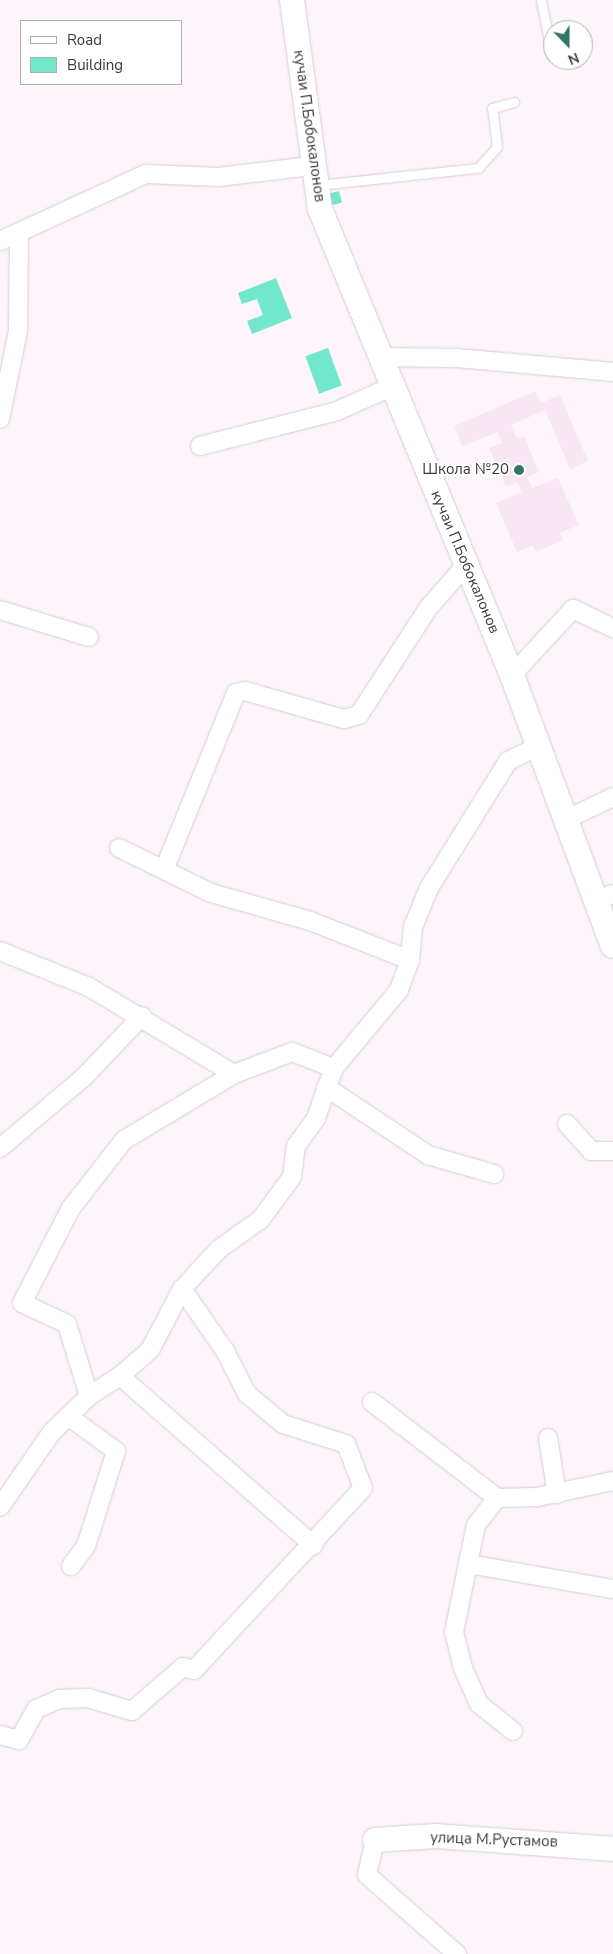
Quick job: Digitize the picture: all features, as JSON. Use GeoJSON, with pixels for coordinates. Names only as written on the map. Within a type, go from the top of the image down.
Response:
{"type":"FeatureCollection","features":[{"type":"Feature","properties":{"kind":"main road","name":"кучаи П.Бобокалонов"},"geometry":{"type":"LineString","coordinates":[[292,0],[313,176],[379,357],[512,674],[565,820],[604,897],[613,946]]}},
{"type":"Feature","properties":{"kind":"main road","name":"улица М.Рустамов"},"geometry":{"type":"LineString","coordinates":[[376,1840],[436,1836],[613,1848]]}},
{"type":"Feature","properties":{"kind":"street"},"geometry":{"type":"LineString","coordinates":[[0,241],[19,235],[79,202],[146,174],[218,177],[313,176]]}},
{"type":"Feature","properties":{"kind":"street"},"geometry":{"type":"LineString","coordinates":[[0,419],[18,331],[19,235]]}},
{"type":"Feature","properties":{"kind":"street"},"geometry":{"type":"LineString","coordinates":[[379,357],[457,358],[613,372]]}},
{"type":"Feature","properties":{"kind":"street"},"geometry":{"type":"LineString","coordinates":[[200,446],[337,411],[391,387]]}},
{"type":"Feature","properties":{"kind":"street"},"geometry":{"type":"LineString","coordinates":[[164,870],[236,693],[245,691],[344,719],[359,715],[429,607],[466,565]]}},
{"type":"Feature","properties":{"kind":"street"},"geometry":{"type":"LineString","coordinates":[[512,674],[573,609],[613,628]]}},
{"type":"Feature","properties":{"kind":"street"},"geometry":{"type":"LineString","coordinates":[[0,610],[89,637]]}},
{"type":"Feature","properties":{"kind":"street"},"geometry":{"type":"LineString","coordinates":[[0,1507],[52,1432],[89,1396],[120,1376],[150,1350],[182,1289],[219,1249],[261,1219],[292,1177],[296,1146],[316,1118],[334,1068],[399,990],[410,960],[413,927],[429,888],[508,761],[537,747]]}},
{"type":"Feature","properties":{"kind":"street"},"geometry":{"type":"LineString","coordinates":[[565,820],[613,797]]}},
{"type":"Feature","properties":{"kind":"street"},"geometry":{"type":"LineString","coordinates":[[119,848],[211,893],[310,922],[410,960]]}},
{"type":"Feature","properties":{"kind":"street"},"geometry":{"type":"LineString","coordinates":[[0,951],[89,987],[142,1016],[234,1074]]}},
{"type":"Feature","properties":{"kind":"street"},"geometry":{"type":"LineString","coordinates":[[0,1148],[84,1077],[142,1016]]}},
{"type":"Feature","properties":{"kind":"street"},"geometry":{"type":"LineString","coordinates":[[89,1396],[67,1324],[22,1303],[71,1208],[124,1140],[234,1074],[292,1052],[334,1068]]}},
{"type":"Feature","properties":{"kind":"street"},"geometry":{"type":"LineString","coordinates":[[326,1087],[428,1154],[494,1174]]}},
{"type":"Feature","properties":{"kind":"street"},"geometry":{"type":"LineString","coordinates":[[567,1124],[592,1151],[613,1151]]}},
{"type":"Feature","properties":{"kind":"street"},"geometry":{"type":"LineString","coordinates":[[0,1735],[19,1740],[36,1709],[59,1699],[88,1698],[132,1710],[183,1667],[194,1670],[314,1545],[363,1488],[346,1444],[283,1424],[247,1394],[225,1351],[182,1289]]}},
{"type":"Feature","properties":{"kind":"street"},"geometry":{"type":"LineString","coordinates":[[120,1376],[314,1545]]}},
{"type":"Feature","properties":{"kind":"street"},"geometry":{"type":"LineString","coordinates":[[372,1402],[496,1498],[557,1494],[613,1481]]}},
{"type":"Feature","properties":{"kind":"street"},"geometry":{"type":"LineString","coordinates":[[68,1416],[116,1452],[113,1472],[86,1546],[71,1566]]}},
{"type":"Feature","properties":{"kind":"street"},"geometry":{"type":"LineString","coordinates":[[548,1438],[557,1494]]}},
{"type":"Feature","properties":{"kind":"street"},"geometry":{"type":"LineString","coordinates":[[496,1498],[476,1525],[454,1632],[463,1668],[479,1704],[513,1731]]}},
{"type":"Feature","properties":{"kind":"street"},"geometry":{"type":"LineString","coordinates":[[468,1564],[613,1589]]}},
{"type":"Feature","properties":{"kind":"street"},"geometry":{"type":"LineString","coordinates":[[376,1840],[367,1875],[457,1954]]}},
{"type":"Feature","properties":{"kind":"lane"},"geometry":{"type":"LineString","coordinates":[[541,0],[545,20]]}},
{"type":"Feature","properties":{"kind":"lane"},"geometry":{"type":"LineString","coordinates":[[313,176],[478,168],[496,147],[492,108],[514,102]]}},
{"type":"Feature","properties":{"kind":"shaded area","name":"Школа №20"},"geometry":{"type":"Polygon","coordinates":[[[535,391],[541,403],[560,395],[588,461],[570,469],[545,410],[511,425],[517,439],[524,436],[539,472],[527,477],[532,488],[558,478],[579,525],[560,533],[563,540],[536,552],[533,545],[517,552],[496,503],[522,492],[517,482],[506,487],[489,448],[502,443],[498,432],[462,446],[454,426],[535,391]]]}},
{"type":"Feature","properties":{"kind":"building"},"geometry":{"type":"Polygon","coordinates":[[[339,191],[342,203],[332,205],[329,193],[339,191]]]}},
{"type":"Feature","properties":{"kind":"building"},"geometry":{"type":"Polygon","coordinates":[[[276,278],[292,318],[252,334],[247,321],[263,315],[257,299],[242,304],[238,293],[276,278]]]}},
{"type":"Feature","properties":{"kind":"building"},"geometry":{"type":"Polygon","coordinates":[[[328,348],[342,386],[319,394],[305,356],[328,348]]]}},
{"type":"Feature","properties":{"kind":"place","name":"Школа №20"},"geometry":{"type":"Point","coordinates":[519,470]}}]}
